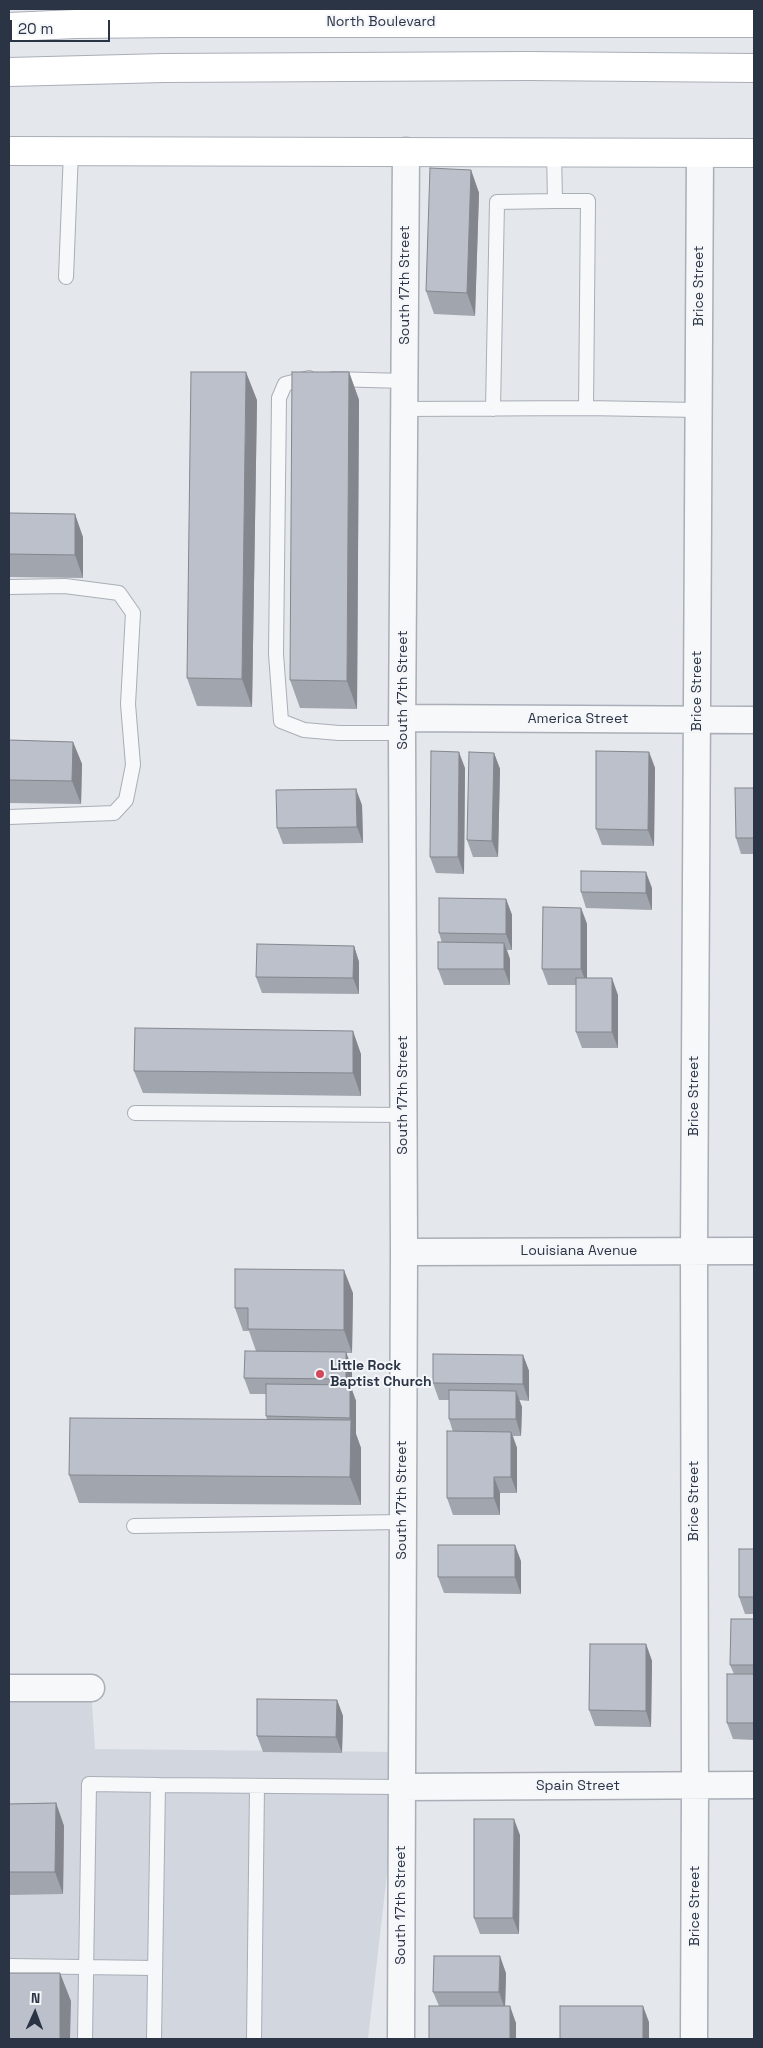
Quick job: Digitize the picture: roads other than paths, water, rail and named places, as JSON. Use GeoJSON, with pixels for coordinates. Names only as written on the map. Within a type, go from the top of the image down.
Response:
{"type":"FeatureCollection","features":[{"type":"Feature","properties":{"kind":"street","name":"North Boulevard"},"geometry":{"type":"LineString","coordinates":[[9,27],[85,23],[754,23]]}},
{"type":"Feature","properties":{"kind":"street"},"geometry":{"type":"LineString","coordinates":[[9,72],[164,68],[754,68]]}},
{"type":"Feature","properties":{"kind":"street"},"geometry":{"type":"LineString","coordinates":[[9,151],[754,153]]}},
{"type":"Feature","properties":{"kind":"street","name":"South 17th Street"},"geometry":{"type":"LineString","coordinates":[[401,2039],[404,1252],[402,726],[406,151]]}},
{"type":"Feature","properties":{"kind":"street","name":"Brice Street"},"geometry":{"type":"LineString","coordinates":[[694,2039],[696,1785],[694,1251],[700,153]]}},
{"type":"Feature","properties":{"kind":"street","name":"America Street"},"geometry":{"type":"LineString","coordinates":[[402,726],[754,720]]}},
{"type":"Feature","properties":{"kind":"street","name":"Louisiana Avenue"},"geometry":{"type":"LineString","coordinates":[[404,1252],[754,1251]]}},
{"type":"Feature","properties":{"kind":"street"},"geometry":{"type":"LineString","coordinates":[[9,1688],[91,1688]]}},
{"type":"Feature","properties":{"kind":"street","name":"Spain Street"},"geometry":{"type":"LineString","coordinates":[[401,1787],[754,1785]]}},
{"type":"Feature","properties":{"kind":"lane"},"geometry":{"type":"LineString","coordinates":[[66,277],[71,151]]}},
{"type":"Feature","properties":{"kind":"lane"},"geometry":{"type":"LineString","coordinates":[[554,152],[554,201]]}},
{"type":"Feature","properties":{"kind":"lane"},"geometry":{"type":"LineString","coordinates":[[494,409],[497,202],[554,201],[588,201],[586,408]]}},
{"type":"Feature","properties":{"kind":"lane"},"geometry":{"type":"LineString","coordinates":[[402,726],[339,733],[304,730],[281,721],[276,654],[279,398],[285,384],[304,378],[404,381]]}},
{"type":"Feature","properties":{"kind":"lane"},"geometry":{"type":"LineString","coordinates":[[404,410],[586,408],[698,410]]}},
{"type":"Feature","properties":{"kind":"lane"},"geometry":{"type":"LineString","coordinates":[[9,587],[65,586],[119,593],[133,613],[128,704],[133,765],[126,800],[114,813],[9,817]]}},
{"type":"Feature","properties":{"kind":"lane"},"geometry":{"type":"LineString","coordinates":[[135,1112],[404,1115]]}},
{"type":"Feature","properties":{"kind":"lane"},"geometry":{"type":"LineString","coordinates":[[134,1526],[402,1522]]}},
{"type":"Feature","properties":{"kind":"lane"},"geometry":{"type":"LineString","coordinates":[[85,2039],[89,1784],[401,1787]]}},
{"type":"Feature","properties":{"kind":"lane"},"geometry":{"type":"LineString","coordinates":[[154,2039],[158,1785]]}},
{"type":"Feature","properties":{"kind":"lane"},"geometry":{"type":"LineString","coordinates":[[254,2039],[257,1786]]}},
{"type":"Feature","properties":{"kind":"lane"},"geometry":{"type":"LineString","coordinates":[[9,1966],[155,1968]]}},
{"type":"Feature","properties":{"kind":"place","name":"Little Rock Baptist Church"},"geometry":{"type":"Point","coordinates":[320,1374]}}]}
